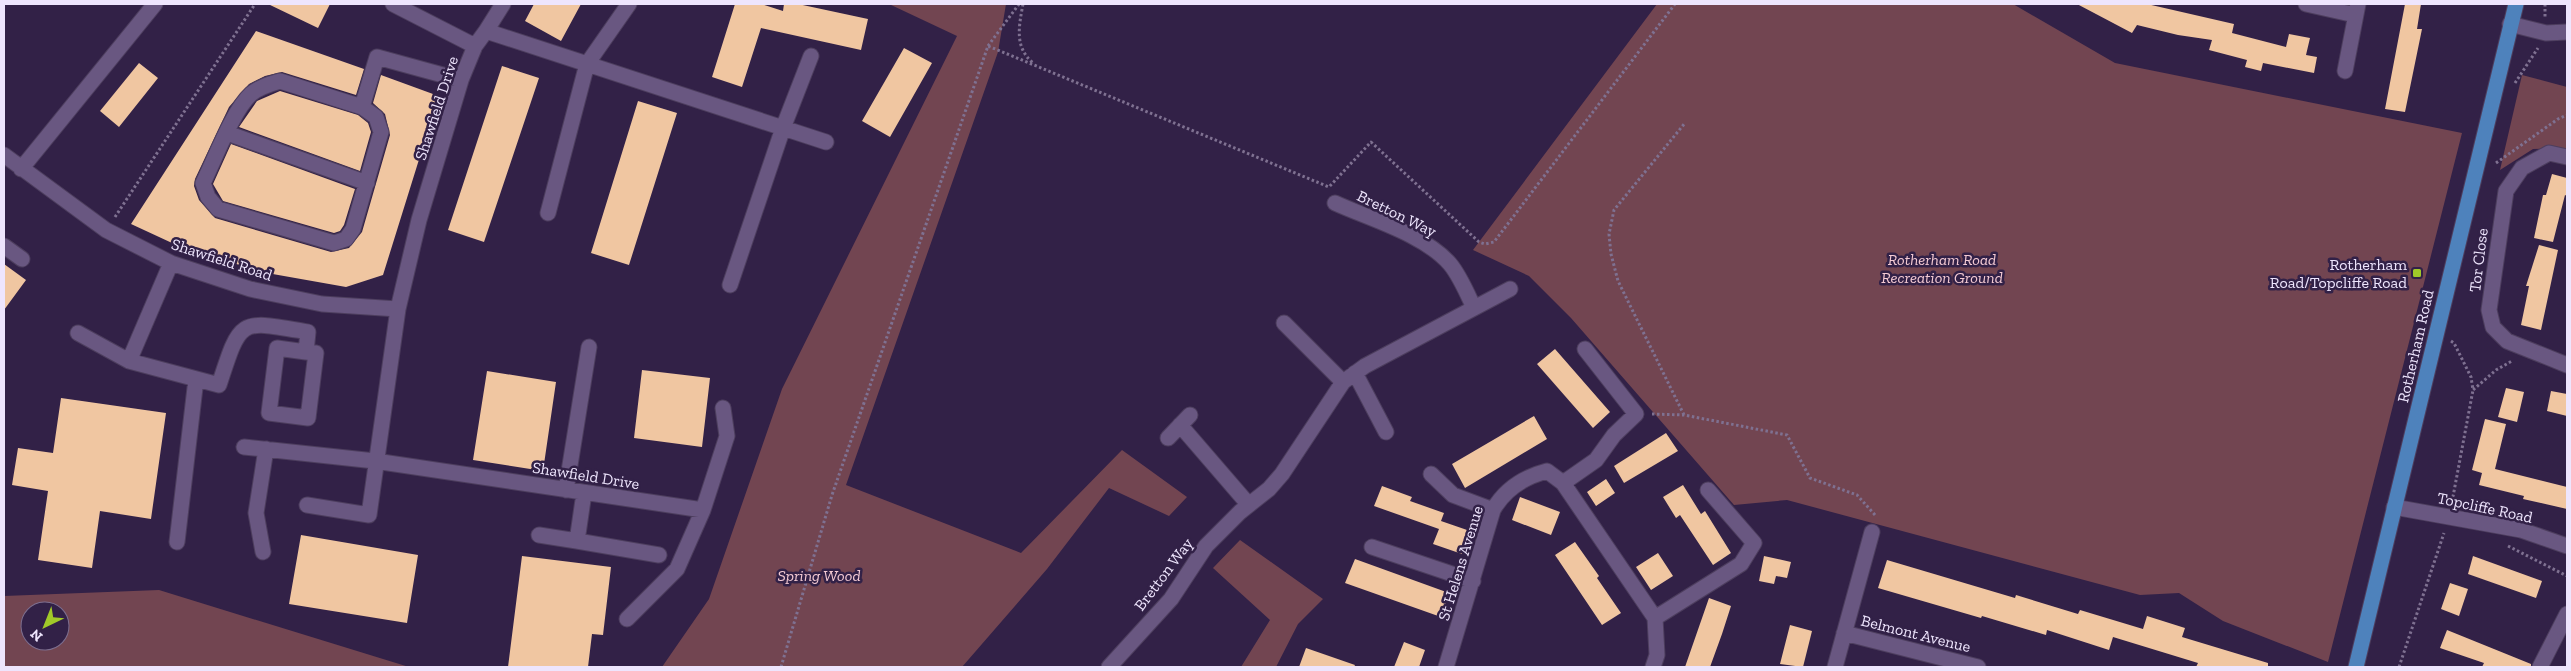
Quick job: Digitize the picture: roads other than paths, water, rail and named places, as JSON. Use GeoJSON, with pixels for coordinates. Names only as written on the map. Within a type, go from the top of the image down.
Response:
{"type":"FeatureCollection","features":[{"type":"Feature","properties":{"kind":"main road","name":"Rotherham Road"},"geometry":{"type":"LineString","coordinates":[[2356,667],[2516,4]]}},
{"type":"Feature","properties":{"kind":"street"},"geometry":{"type":"LineString","coordinates":[[22,169],[155,4]]}},
{"type":"Feature","properties":{"kind":"street"},"geometry":{"type":"LineString","coordinates":[[393,4],[475,46]]}},
{"type":"Feature","properties":{"kind":"street","name":"Shawfield Drive"},"geometry":{"type":"LineString","coordinates":[[375,461],[398,309],[419,220],[461,80],[475,46],[503,4]]}},
{"type":"Feature","properties":{"kind":"street"},"geometry":{"type":"LineString","coordinates":[[548,213],[586,64],[629,4]]}},
{"type":"Feature","properties":{"kind":"street"},"geometry":{"type":"LineString","coordinates":[[2306,4],[2357,10],[2345,71]]}},
{"type":"Feature","properties":{"kind":"street"},"geometry":{"type":"LineString","coordinates":[[2510,24],[2546,33],[2567,32]]}},
{"type":"Feature","properties":{"kind":"street"},"geometry":{"type":"LineString","coordinates":[[486,31],[826,142]]}},
{"type":"Feature","properties":{"kind":"street"},"geometry":{"type":"LineString","coordinates":[[730,285],[783,128],[812,56]]}},
{"type":"Feature","properties":{"kind":"street"},"geometry":{"type":"LineString","coordinates":[[362,107],[377,57],[461,80]]}},
{"type":"Feature","properties":{"kind":"street"},"geometry":{"type":"LineString","coordinates":[[280,81],[362,107],[376,117],[381,132],[353,229],[346,238],[334,243],[218,209],[208,197],[203,183],[227,133],[240,106],[252,93],[267,84],[280,81]]}},
{"type":"Feature","properties":{"kind":"street"},"geometry":{"type":"LineString","coordinates":[[227,133],[367,183]]}},
{"type":"Feature","properties":{"kind":"street","name":"Tor Close"},"geometry":{"type":"LineString","coordinates":[[2567,157],[2549,153],[2522,168],[2506,191],[2500,218],[2499,248],[2489,310],[2493,326],[2507,341],[2567,365]]}},
{"type":"Feature","properties":{"kind":"street","name":"Shawfield Road"},"geometry":{"type":"LineString","coordinates":[[4,155],[106,230],[171,263],[250,289],[322,304],[398,309]]}},
{"type":"Feature","properties":{"kind":"street","name":"Bretton Way"},"geometry":{"type":"LineString","coordinates":[[1334,203],[1420,240],[1442,257],[1458,275],[1474,308]]}},
{"type":"Feature","properties":{"kind":"street"},"geometry":{"type":"LineString","coordinates":[[4,246],[22,259]]}},
{"type":"Feature","properties":{"kind":"street"},"geometry":{"type":"LineString","coordinates":[[129,360],[171,263]]}},
{"type":"Feature","properties":{"kind":"street","name":"Bretton Way"},"geometry":{"type":"LineString","coordinates":[[1109,667],[1171,599],[1206,546],[1249,505],[1269,489],[1282,474],[1349,377],[1510,289]]}},
{"type":"Feature","properties":{"kind":"street"},"geometry":{"type":"LineString","coordinates":[[1284,323],[1301,341],[1349,377],[1386,432]]}},
{"type":"Feature","properties":{"kind":"street"},"geometry":{"type":"LineString","coordinates":[[78,333],[129,360],[219,386],[236,337],[250,326],[261,324],[308,332],[306,352]]}},
{"type":"Feature","properties":{"kind":"street"},"geometry":{"type":"LineString","coordinates":[[566,490],[589,347]]}},
{"type":"Feature","properties":{"kind":"street"},"geometry":{"type":"LineString","coordinates":[[277,348],[306,352],[316,354],[308,418],[269,413],[277,348]]}},
{"type":"Feature","properties":{"kind":"street"},"geometry":{"type":"LineString","coordinates":[[1563,483],[1596,460],[1614,435],[1636,414],[1584,349]]}},
{"type":"Feature","properties":{"kind":"street"},"geometry":{"type":"LineString","coordinates":[[177,542],[196,379]]}},
{"type":"Feature","properties":{"kind":"street"},"geometry":{"type":"LineString","coordinates":[[627,620],[677,569],[703,510],[727,436],[723,408]]}},
{"type":"Feature","properties":{"kind":"street"},"geometry":{"type":"LineString","coordinates":[[1168,438],[1185,420],[1249,505]]}},
{"type":"Feature","properties":{"kind":"street","name":"Shawfield Drive"},"geometry":{"type":"LineString","coordinates":[[244,447],[375,461],[703,510]]}},
{"type":"Feature","properties":{"kind":"street"},"geometry":{"type":"LineString","coordinates":[[263,552],[256,514],[266,450]]}},
{"type":"Feature","properties":{"kind":"street"},"geometry":{"type":"LineString","coordinates":[[307,505],[369,515],[375,461]]}},
{"type":"Feature","properties":{"kind":"street","name":"St Helens Avenue"},"geometry":{"type":"LineString","coordinates":[[1446,667],[1493,510],[1502,494],[1532,475],[1548,471],[1563,483],[1655,618]]}},
{"type":"Feature","properties":{"kind":"street"},"geometry":{"type":"LineString","coordinates":[[1432,474],[1453,495],[1493,510]]}},
{"type":"Feature","properties":{"kind":"street"},"geometry":{"type":"LineString","coordinates":[[1653,667],[1657,655],[1655,618],[1741,564],[1754,543],[1708,490]]}},
{"type":"Feature","properties":{"kind":"street"},"geometry":{"type":"LineString","coordinates":[[577,541],[584,493]]}},
{"type":"Feature","properties":{"kind":"street","name":"Topcliffe Road"},"geometry":{"type":"LineString","coordinates":[[2394,507],[2521,530],[2567,546]]}},
{"type":"Feature","properties":{"kind":"street","name":"Belmont Avenue"},"geometry":{"type":"LineString","coordinates":[[1835,667],[1872,532]]}},
{"type":"Feature","properties":{"kind":"street"},"geometry":{"type":"LineString","coordinates":[[539,535],[659,555]]}},
{"type":"Feature","properties":{"kind":"street"},"geometry":{"type":"LineString","coordinates":[[1372,547],[1472,581]]}},
{"type":"Feature","properties":{"kind":"street"},"geometry":{"type":"LineString","coordinates":[[2540,667],[2567,614]]}},
{"type":"Feature","properties":{"kind":"street","name":"Belmont Avenue"},"geometry":{"type":"LineString","coordinates":[[1844,633],[1978,667]]}},
{"type":"Feature","properties":{"kind":"place","name":"Rotherham Road/Topcliffe Road"},"geometry":{"type":"Point","coordinates":[2417,273]}},
{"type":"Feature","properties":{"kind":"park label","name":"Rotherham Road Recreation Ground"},"geometry":{"type":"Point","coordinates":[1942,268]}},
{"type":"Feature","properties":{"kind":"park label","name":"Spring Wood"},"geometry":{"type":"Point","coordinates":[819,575]}}]}
